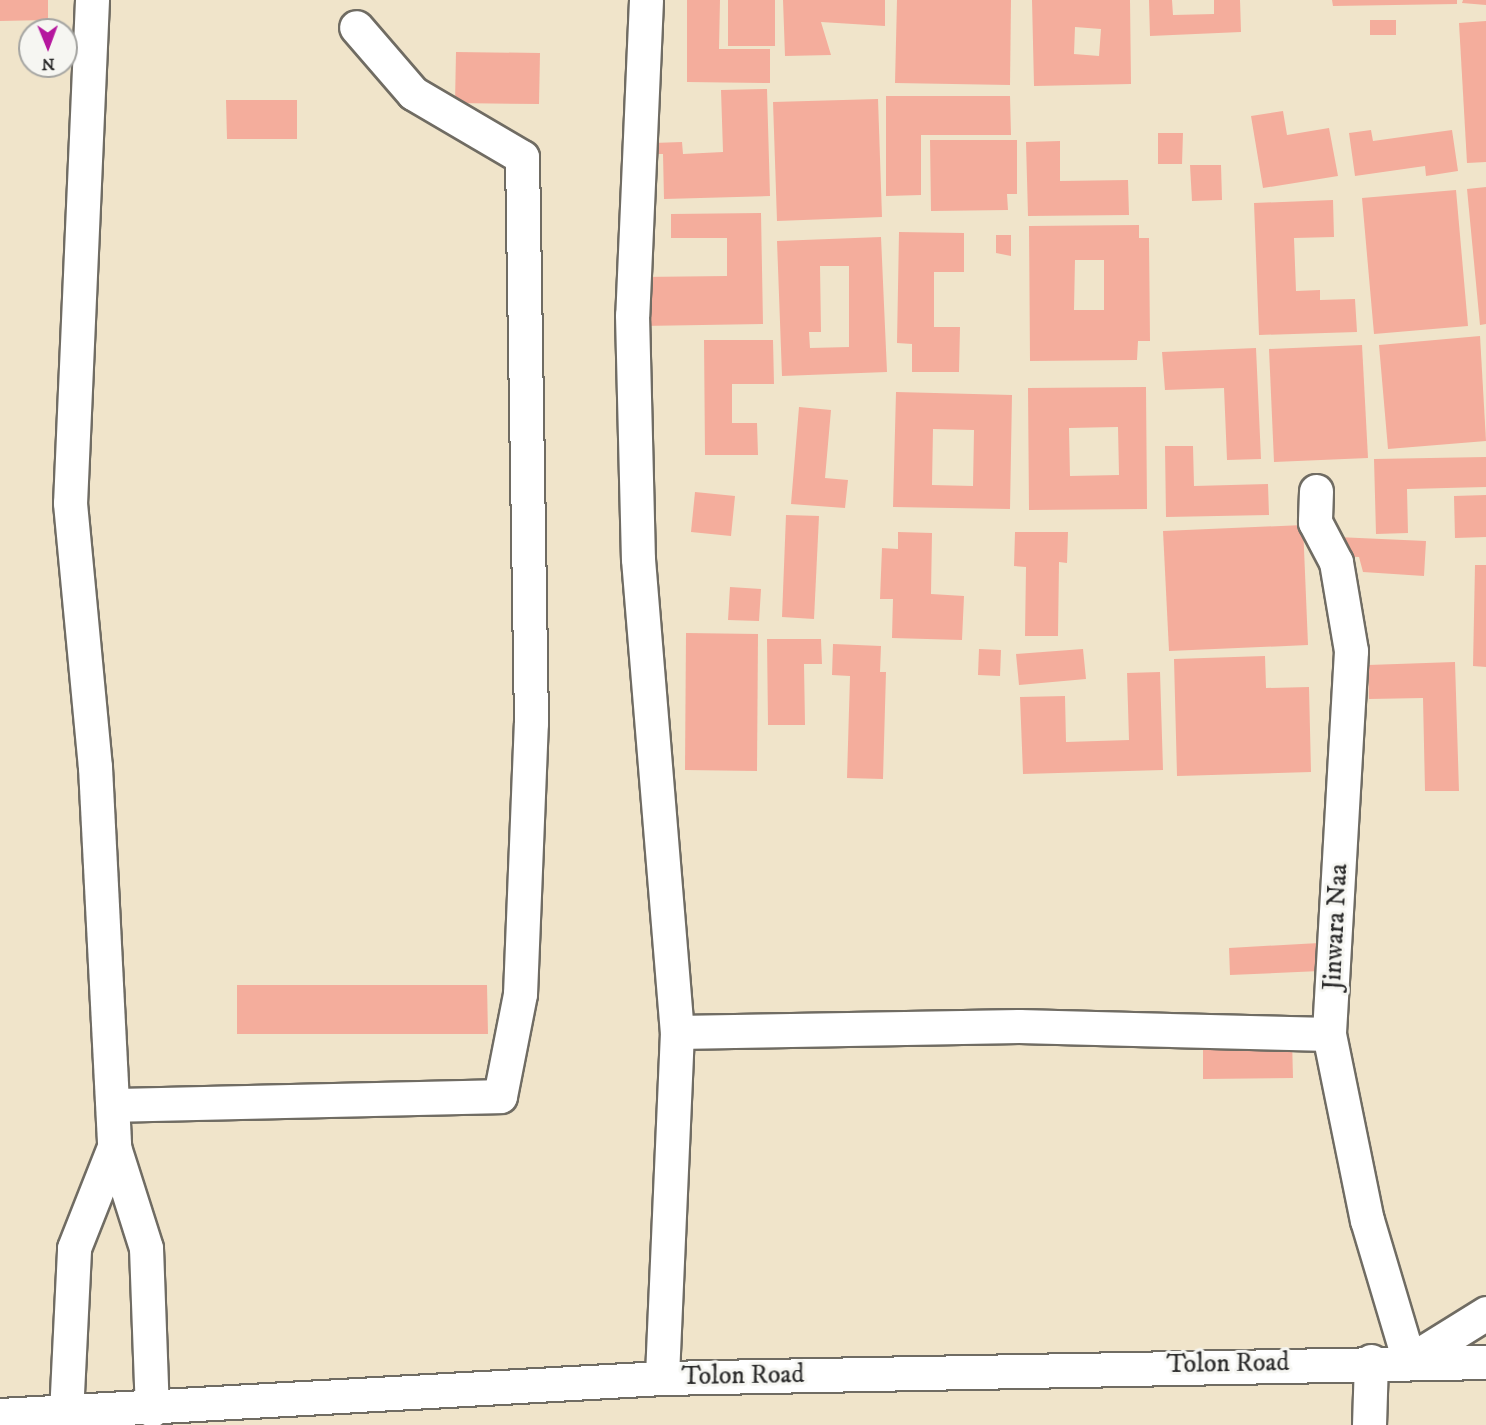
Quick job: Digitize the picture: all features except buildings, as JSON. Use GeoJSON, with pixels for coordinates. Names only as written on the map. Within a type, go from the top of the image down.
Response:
{"type":"FeatureCollection","features":[{"type":"Feature","properties":{"kind":"street"},"geometry":{"type":"LineString","coordinates":[[92,0],[70,503],[95,767],[114,1147],[146,1248],[152,1410]]}},
{"type":"Feature","properties":{"kind":"street"},"geometry":{"type":"LineString","coordinates":[[645,0],[632,315],[638,559],[677,1032],[662,1378]]}},
{"type":"Feature","properties":{"kind":"street"},"geometry":{"type":"LineString","coordinates":[[113,1105],[500,1096],[520,994],[531,723],[522,158],[413,93],[357,27]]}},
{"type":"Feature","properties":{"kind":"street","name":"Jinwara Naa"},"geometry":{"type":"LineString","coordinates":[[1316,491],[1315,522],[1336,562],[1351,651],[1329,1034],[1367,1220],[1409,1361]]}},
{"type":"Feature","properties":{"kind":"street"},"geometry":{"type":"LineString","coordinates":[[677,1032],[1019,1026],[1329,1034]]}},
{"type":"Feature","properties":{"kind":"street"},"geometry":{"type":"LineString","coordinates":[[66,1414],[74,1248],[114,1147]]}},
{"type":"Feature","properties":{"kind":"street"},"geometry":{"type":"LineString","coordinates":[[1409,1361],[1486,1312]]}},
{"type":"Feature","properties":{"kind":"street"},"geometry":{"type":"LineString","coordinates":[[1369,1425],[1371,1361]]}},
{"type":"Feature","properties":{"kind":"street","name":"Tolon Road"},"geometry":{"type":"LineString","coordinates":[[0,1415],[152,1410],[662,1378],[1371,1361],[1486,1362]]}}]}
